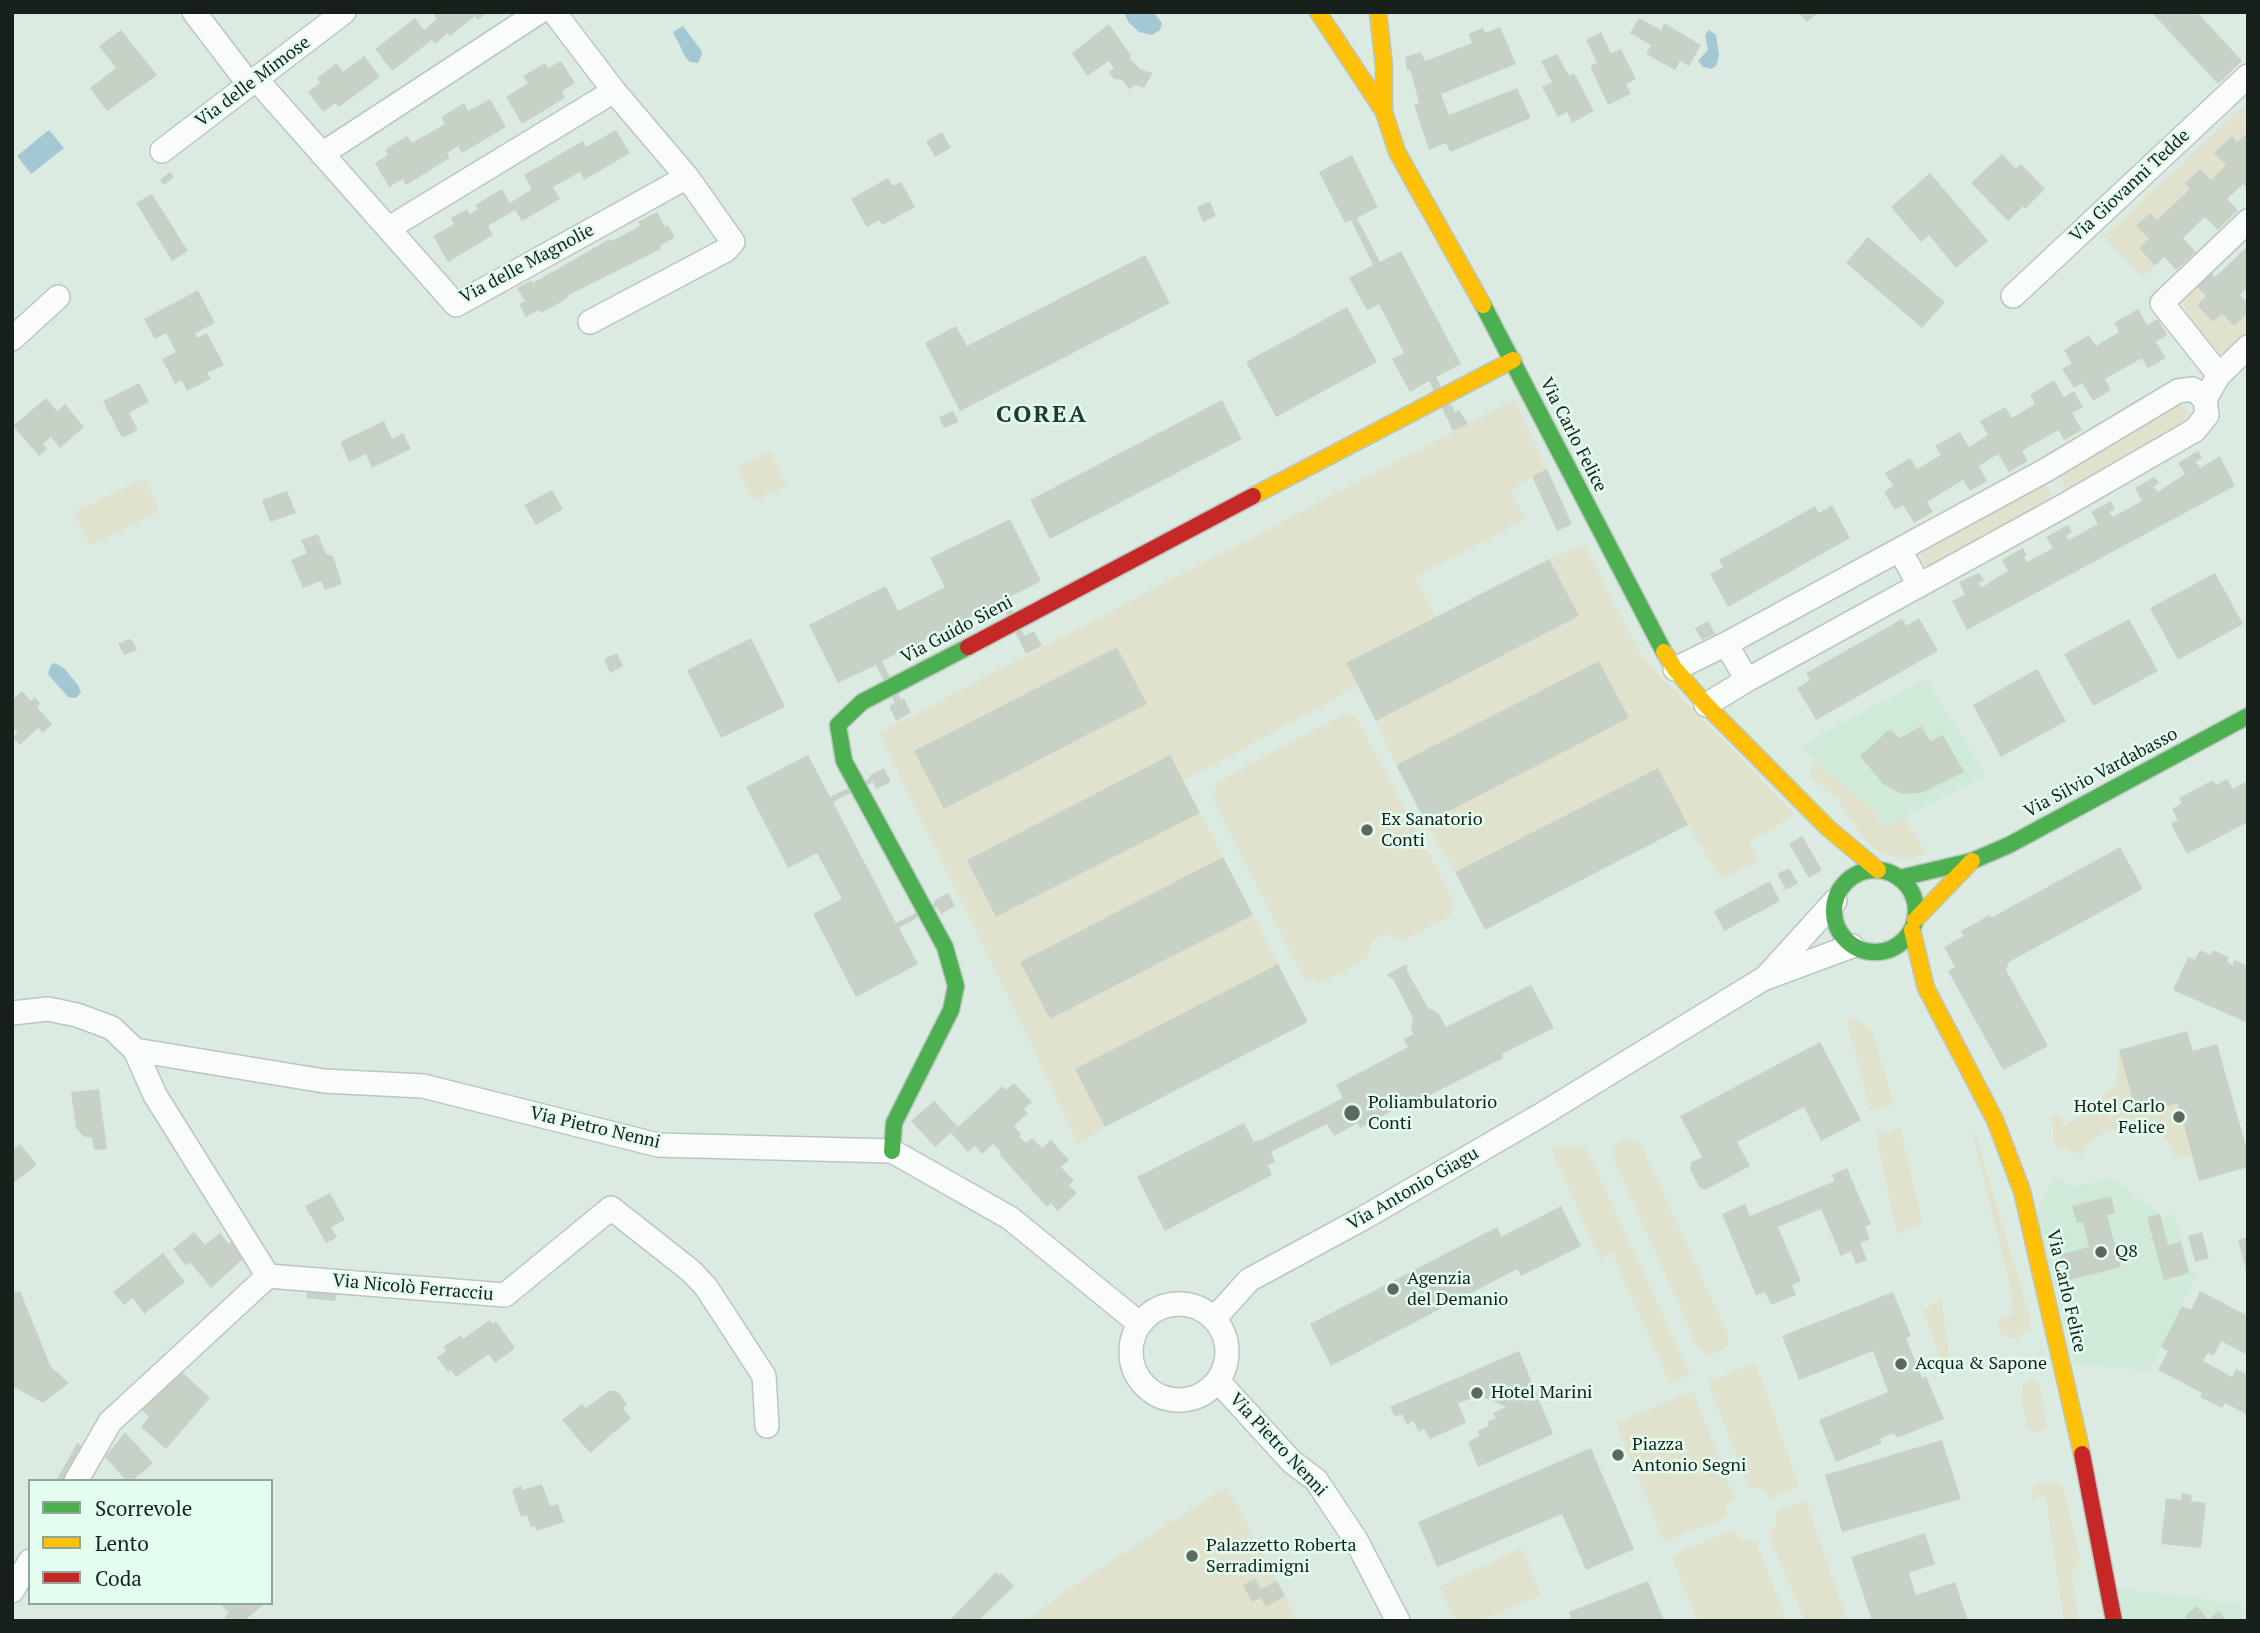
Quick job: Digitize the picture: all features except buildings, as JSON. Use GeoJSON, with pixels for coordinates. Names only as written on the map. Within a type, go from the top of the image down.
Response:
{"type":"FeatureCollection","features":[{"type":"Feature","properties":{"kind":"main road"},"geometry":{"type":"LineString","coordinates":[[1318,12],[1384,112]]}},
{"type":"Feature","properties":{"kind":"main road","name":"Via Carlo Felice"},"geometry":{"type":"LineString","coordinates":[[1378,12],[1384,66],[1384,112],[1397,152],[1513,360],[1657,640],[1675,669],[1706,705],[1828,828],[1878,870]]}},
{"type":"Feature","properties":{"kind":"main road","name":"Via Guido Sieni"},"geometry":{"type":"LineString","coordinates":[[892,1151],[894,1122],[951,1010],[956,986],[945,947],[844,761],[838,725],[862,702],[1513,360]]}},
{"type":"Feature","properties":{"kind":"main road","name":"Via Silvio Vardabasso"},"geometry":{"type":"LineString","coordinates":[[1899,878],[1972,862],[2009,845],[2248,716]]}},
{"type":"Feature","properties":{"kind":"main road"},"geometry":{"type":"LineString","coordinates":[[1828,828],[1833,850]]}},
{"type":"Feature","properties":{"kind":"main road","name":"Via Silvio Vardabasso"},"geometry":{"type":"LineString","coordinates":[[1914,925],[1972,862]]}},
{"type":"Feature","properties":{"kind":"main road"},"geometry":{"type":"LineString","coordinates":[[1878,870],[1899,878],[1914,897],[1916,908],[1914,925],[1894,961],[1852,946],[1836,926],[1833,914],[1839,886],[1853,876],[1878,870]]}},
{"type":"Feature","properties":{"kind":"main road","name":"Via Carlo Felice"},"geometry":{"type":"LineString","coordinates":[[1914,925],[1926,988],[1995,1121],[2022,1191],[2081,1448],[2114,1621]]}},
{"type":"Feature","properties":{"kind":"main road","name":"Via Carlo Felice"},"geometry":{"type":"LineString","coordinates":[[1894,961],[1926,988]]}},
{"type":"Feature","properties":{"kind":"street","name":"Via delle Magnolie"},"geometry":{"type":"LineString","coordinates":[[194,12],[252,82],[322,154],[456,304],[687,177]]}},
{"type":"Feature","properties":{"kind":"street","name":"Via delle Mimose"},"geometry":{"type":"LineString","coordinates":[[162,151],[344,12]]}},
{"type":"Feature","properties":{"kind":"street"},"geometry":{"type":"LineString","coordinates":[[322,154],[539,12]]}},
{"type":"Feature","properties":{"kind":"street"},"geometry":{"type":"LineString","coordinates":[[554,12],[614,90],[687,177],[733,242],[726,250],[590,321]]}},
{"type":"Feature","properties":{"kind":"street","name":"Via Giovanni Tedde"},"geometry":{"type":"LineString","coordinates":[[2013,296],[2248,76]]}},
{"type":"Feature","properties":{"kind":"street"},"geometry":{"type":"LineString","coordinates":[[389,228],[614,90]]}},
{"type":"Feature","properties":{"kind":"street"},"geometry":{"type":"LineString","coordinates":[[2219,374],[2162,303],[2248,221]]}},
{"type":"Feature","properties":{"kind":"street"},"geometry":{"type":"LineString","coordinates":[[12,339],[58,297]]}},
{"type":"Feature","properties":{"kind":"street"},"geometry":{"type":"LineString","coordinates":[[1706,705],[2195,430],[2207,415],[2205,399],[2219,374],[2248,347]]}},
{"type":"Feature","properties":{"kind":"street"},"geometry":{"type":"LineString","coordinates":[[1675,669],[2046,470],[2178,391],[2193,389],[2205,399]]}},
{"type":"Feature","properties":{"kind":"street"},"geometry":{"type":"LineString","coordinates":[[2046,470],[2065,505]]}},
{"type":"Feature","properties":{"kind":"street"},"geometry":{"type":"LineString","coordinates":[[1899,550],[1919,585]]}},
{"type":"Feature","properties":{"kind":"street"},"geometry":{"type":"LineString","coordinates":[[1726,644],[1747,680]]}},
{"type":"Feature","properties":{"kind":"street","name":"Via Antonio Giagu"},"geometry":{"type":"LineString","coordinates":[[1763,979],[1839,886]]}},
{"type":"Feature","properties":{"kind":"street","name":"Via Antonio Giagu"},"geometry":{"type":"LineString","coordinates":[[1213,1319],[1249,1280],[1360,1220],[1541,1115],[1763,979],[1852,946]]}},
{"type":"Feature","properties":{"kind":"street"},"geometry":{"type":"LineString","coordinates":[[12,1013],[48,1009],[77,1015],[112,1028],[135,1050],[155,1095],[268,1276],[110,1422],[77,1479]]}},
{"type":"Feature","properties":{"kind":"street","name":"Via Pietro Nenni"},"geometry":{"type":"LineString","coordinates":[[135,1050],[324,1081],[423,1086],[658,1145],[892,1151],[1010,1218],[1140,1324]]}},
{"type":"Feature","properties":{"kind":"street","name":"Via Nicolò Ferracciu"},"geometry":{"type":"LineString","coordinates":[[268,1276],[505,1295],[611,1208],[706,1287],[764,1376],[767,1426]]}},
{"type":"Feature","properties":{"kind":"street"},"geometry":{"type":"LineString","coordinates":[[1175,1304],[1190,1305],[1213,1319],[1222,1330],[1227,1356],[1218,1381],[1208,1391],[1195,1398],[1173,1399],[1153,1392],[1142,1382],[1134,1368],[1131,1353],[1133,1338],[1149,1314],[1175,1304]]}},
{"type":"Feature","properties":{"kind":"street","name":"Via Pietro Nenni"},"geometry":{"type":"LineString","coordinates":[[1218,1381],[1292,1462],[1316,1480],[1356,1540],[1398,1621]]}},
{"type":"Feature","properties":{"kind":"street"},"geometry":{"type":"LineString","coordinates":[[12,1591],[28,1564]]}},
{"type":"Feature","properties":{"kind":"shaded area"},"geometry":{"type":"Polygon","coordinates":[[[2248,101],[2248,132],[2237,142],[2232,137],[2226,165],[2211,180],[2200,169],[2185,183],[2190,189],[2157,220],[2150,213],[2136,226],[2149,239],[2139,249],[2155,266],[2143,277],[2104,237],[2248,101]]]}},
{"type":"Feature","properties":{"kind":"shaded area"},"geometry":{"type":"Polygon","coordinates":[[[2194,283],[2206,296],[2197,306],[2212,322],[2222,314],[2234,326],[2248,313],[2248,337],[2226,353],[2212,352],[2203,345],[2181,298],[2194,283]]]}},
{"type":"Feature","properties":{"kind":"shaded area"},"geometry":{"type":"Polygon","coordinates":[[[1514,400],[1547,469],[1511,491],[1525,519],[1415,577],[1436,617],[1346,663],[1358,686],[1183,781],[1169,755],[967,860],[997,917],[1200,813],[1223,857],[1020,962],[1050,1019],[1253,915],[1278,964],[1076,1069],[1105,1127],[1078,1144],[879,733],[1514,400]],[[1117,647],[915,751],[944,809],[1147,704],[1117,647]]]}},
{"type":"Feature","properties":{"kind":"shaded area"},"geometry":{"type":"Polygon","coordinates":[[[2180,405],[2187,409],[2191,422],[2072,489],[2065,489],[2059,474],[2171,407],[2180,405]]]}},
{"type":"Feature","properties":{"kind":"shaded area"},"geometry":{"type":"Polygon","coordinates":[[[770,450],[787,485],[754,501],[737,467],[770,450]]]}},
{"type":"Feature","properties":{"kind":"shaded area"},"geometry":{"type":"Polygon","coordinates":[[[145,478],[160,511],[90,545],[74,512],[145,478]]]}},
{"type":"Feature","properties":{"kind":"shaded area"},"geometry":{"type":"Polygon","coordinates":[[[2041,484],[2049,488],[2052,500],[1933,568],[1927,567],[1922,560],[1921,553],[1926,546],[2041,484]]]}},
{"type":"Feature","properties":{"kind":"shaded area"},"geometry":{"type":"Polygon","coordinates":[[[1584,545],[1643,658],[1795,814],[1749,843],[1759,862],[1721,878],[1657,768],[1455,872],[1426,823],[1629,718],[1599,661],[1396,765],[1376,721],[1578,617],[1549,559],[1584,545]]]}},
{"type":"Feature","properties":{"kind":"shaded area"},"geometry":{"type":"Polygon","coordinates":[[[1926,678],[1986,776],[1886,827],[1870,806],[1816,762],[1801,746],[1926,678]]]}},
{"type":"Feature","properties":{"kind":"shaded area"},"geometry":{"type":"Polygon","coordinates":[[[1346,713],[1356,717],[1455,903],[1450,916],[1402,941],[1386,934],[1373,940],[1367,958],[1320,983],[1306,980],[1300,971],[1212,797],[1217,782],[1346,713]]]}},
{"type":"Feature","properties":{"kind":"shaded area"},"geometry":{"type":"Polygon","coordinates":[[[1816,762],[1870,806],[1885,827],[1904,816],[1926,854],[1908,859],[1893,856],[1880,852],[1867,842],[1840,803],[1809,774],[1816,762]]]}},
{"type":"Feature","properties":{"kind":"shaded area"},"geometry":{"type":"Polygon","coordinates":[[[1852,1017],[1864,1024],[1873,1034],[1894,1104],[1870,1111],[1847,1021],[1852,1017]]]}},
{"type":"Feature","properties":{"kind":"shaded area"},"geometry":{"type":"Polygon","coordinates":[[[2119,1050],[2137,1114],[2178,1103],[2192,1154],[2174,1158],[2172,1147],[2163,1136],[2151,1128],[2131,1126],[2110,1130],[2091,1140],[2082,1155],[2054,1146],[2052,1115],[2058,1114],[2063,1127],[2116,1084],[2119,1050]]]}},
{"type":"Feature","properties":{"kind":"shaded area"},"geometry":{"type":"Polygon","coordinates":[[[1900,1127],[1923,1224],[1897,1234],[1876,1135],[1900,1127]]]}},
{"type":"Feature","properties":{"kind":"shaded area"},"geometry":{"type":"Polygon","coordinates":[[[1975,1132],[2031,1321],[2029,1328],[2018,1338],[2008,1338],[2000,1332],[1996,1320],[2011,1315],[2012,1295],[1973,1137],[1975,1132]]]}},
{"type":"Feature","properties":{"kind":"shaded area"},"geometry":{"type":"Polygon","coordinates":[[[1636,1141],[1643,1149],[1728,1335],[1729,1345],[1721,1351],[1711,1354],[1704,1352],[1697,1345],[1614,1160],[1612,1152],[1618,1143],[1636,1141]]]}},
{"type":"Feature","properties":{"kind":"shaded area"},"geometry":{"type":"Polygon","coordinates":[[[1585,1146],[1690,1374],[1670,1383],[1612,1253],[1600,1258],[1550,1147],[1585,1146]]]}},
{"type":"Feature","properties":{"kind":"shaded area"},"geometry":{"type":"Polygon","coordinates":[[[2055,1177],[2074,1187],[2113,1178],[2163,1216],[2175,1214],[2190,1269],[2198,1273],[2149,1371],[2076,1364],[2036,1214],[2055,1177]]]}},
{"type":"Feature","properties":{"kind":"shaded area"},"geometry":{"type":"Polygon","coordinates":[[[1941,1298],[1950,1360],[1942,1363],[1923,1311],[1941,1298]]]}},
{"type":"Feature","properties":{"kind":"shaded area"},"geometry":{"type":"Polygon","coordinates":[[[1755,1362],[1799,1486],[1771,1499],[1763,1489],[1749,1488],[1708,1383],[1755,1362]]]}},
{"type":"Feature","properties":{"kind":"shaded area"},"geometry":{"type":"Polygon","coordinates":[[[2035,1379],[2041,1389],[2046,1425],[2043,1431],[2035,1433],[2027,1428],[2021,1397],[2023,1384],[2035,1379]]]}},
{"type":"Feature","properties":{"kind":"shaded area"},"geometry":{"type":"Polygon","coordinates":[[[1693,1391],[1734,1497],[1726,1507],[1727,1517],[1664,1542],[1616,1423],[1693,1391]]]}},
{"type":"Feature","properties":{"kind":"shaded area"},"geometry":{"type":"Polygon","coordinates":[[[2056,1483],[2064,1490],[2080,1558],[2072,1574],[2079,1621],[2064,1621],[2045,1493],[2032,1502],[2036,1485],[2056,1483]]]}},
{"type":"Feature","properties":{"kind":"shaded area","name":"Palazzetto Roberta Serradimigni"},"geometry":{"type":"Polygon","coordinates":[[[1227,1486],[1298,1621],[1025,1621],[1065,1592],[1227,1486]]]}},
{"type":"Feature","properties":{"kind":"shaded area"},"geometry":{"type":"Polygon","coordinates":[[[1806,1500],[1847,1621],[1805,1621],[1768,1533],[1776,1526],[1776,1512],[1806,1500]]]}},
{"type":"Feature","properties":{"kind":"shaded area"},"geometry":{"type":"Polygon","coordinates":[[[1731,1530],[1741,1539],[1756,1542],[1787,1621],[1698,1621],[1671,1556],[1731,1530]]]}},
{"type":"Feature","properties":{"kind":"shaded area"},"geometry":{"type":"Polygon","coordinates":[[[1521,1548],[1541,1595],[1480,1621],[1456,1621],[1440,1586],[1521,1548]]]}},
{"type":"Feature","properties":{"kind":"shaded area"},"geometry":{"type":"Polygon","coordinates":[[[2117,1588],[2240,1604],[2243,1621],[2124,1621],[2117,1588]]]}},
{"type":"Feature","properties":{"kind":"water"},"geometry":{"type":"Polygon","coordinates":[[[1124,12],[1153,12],[1162,23],[1160,30],[1152,35],[1139,32],[1129,23],[1124,12]]]}},
{"type":"Feature","properties":{"kind":"water"},"geometry":{"type":"Polygon","coordinates":[[[683,26],[701,50],[698,63],[690,62],[686,58],[673,32],[683,26]]]}},
{"type":"Feature","properties":{"kind":"water"},"geometry":{"type":"Polygon","coordinates":[[[1709,30],[1716,35],[1719,55],[1716,66],[1711,69],[1703,67],[1698,61],[1708,50],[1705,35],[1709,30]]]}},
{"type":"Feature","properties":{"kind":"water"},"geometry":{"type":"Polygon","coordinates":[[[49,130],[64,148],[31,174],[17,156],[49,130]]]}},
{"type":"Feature","properties":{"kind":"water"},"geometry":{"type":"Polygon","coordinates":[[[55,663],[64,668],[78,685],[81,692],[76,698],[68,697],[48,674],[51,665],[55,663]]]}},
{"type":"Feature","properties":{"kind":"traffic: fast"},"geometry":{"type":"LineString","coordinates":[[1483,305],[1664,652]]}},
{"type":"Feature","properties":{"kind":"traffic: fast"},"geometry":{"type":"LineString","coordinates":[[892,1151],[894,1123],[951,1010],[956,986],[945,947],[844,761],[838,725],[862,702],[968,647]]}},
{"type":"Feature","properties":{"kind":"traffic: fast"},"geometry":{"type":"LineString","coordinates":[[1900,878],[1972,861],[2009,845],[2248,716]]}},
{"type":"Feature","properties":{"kind":"traffic: fast"},"geometry":{"type":"LineString","coordinates":[[1875,870],[1891,873],[1904,882],[1913,895],[1916,911],[1913,927],[1904,940],[1891,949],[1875,952],[1859,949],[1846,940],[1837,927],[1834,911],[1837,895],[1846,882],[1859,873],[1875,870]]}},
{"type":"Feature","properties":{"kind":"traffic: slow"},"geometry":{"type":"LineString","coordinates":[[1318,12],[1384,112]]}},
{"type":"Feature","properties":{"kind":"traffic: slow"},"geometry":{"type":"LineString","coordinates":[[1378,12],[1384,66],[1384,112],[1397,152],[1483,305]]}},
{"type":"Feature","properties":{"kind":"traffic: slow"},"geometry":{"type":"LineString","coordinates":[[1253,496],[1513,360]]}},
{"type":"Feature","properties":{"kind":"traffic: slow"},"geometry":{"type":"LineString","coordinates":[[1664,652],[1706,705],[1828,828],[1878,870]]}},
{"type":"Feature","properties":{"kind":"traffic: slow"},"geometry":{"type":"LineString","coordinates":[[1915,920],[1972,861]]}},
{"type":"Feature","properties":{"kind":"traffic: slow"},"geometry":{"type":"LineString","coordinates":[[1912,930],[1926,988],[1995,1120],[2022,1191],[2082,1454]]}},
{"type":"Feature","properties":{"kind":"traffic: jam"},"geometry":{"type":"LineString","coordinates":[[968,647],[1253,496]]}},
{"type":"Feature","properties":{"kind":"traffic: jam"},"geometry":{"type":"LineString","coordinates":[[2082,1454],[2114,1621]]}},
{"type":"Feature","properties":{"kind":"place","name":"Ex Sanatorio Conti"},"geometry":{"type":"Point","coordinates":[1367,830]}},
{"type":"Feature","properties":{"kind":"place","name":"Poliambulatorio Conti"},"geometry":{"type":"Point","coordinates":[1352,1113]}},
{"type":"Feature","properties":{"kind":"place","name":"Hotel Carlo Felice"},"geometry":{"type":"Point","coordinates":[2179,1117]}},
{"type":"Feature","properties":{"kind":"place","name":"Q8"},"geometry":{"type":"Point","coordinates":[2101,1252]}},
{"type":"Feature","properties":{"kind":"place","name":"Agenzia del Demanio"},"geometry":{"type":"Point","coordinates":[1393,1289]}},
{"type":"Feature","properties":{"kind":"place","name":"Acqua & Sapone"},"geometry":{"type":"Point","coordinates":[1901,1364]}},
{"type":"Feature","properties":{"kind":"place","name":"Hotel Marini"},"geometry":{"type":"Point","coordinates":[1477,1393]}},
{"type":"Feature","properties":{"kind":"place","name":"Piazza Antonio Segni"},"geometry":{"type":"Point","coordinates":[1618,1455]}},
{"type":"Feature","properties":{"kind":"place","name":"Palazzetto Roberta Serradimigni"},"geometry":{"type":"Point","coordinates":[1192,1556]}},
{"type":"Feature","properties":{"kind":"district","name":"COREA"},"geometry":{"type":"Point","coordinates":[1042,415]}}]}
